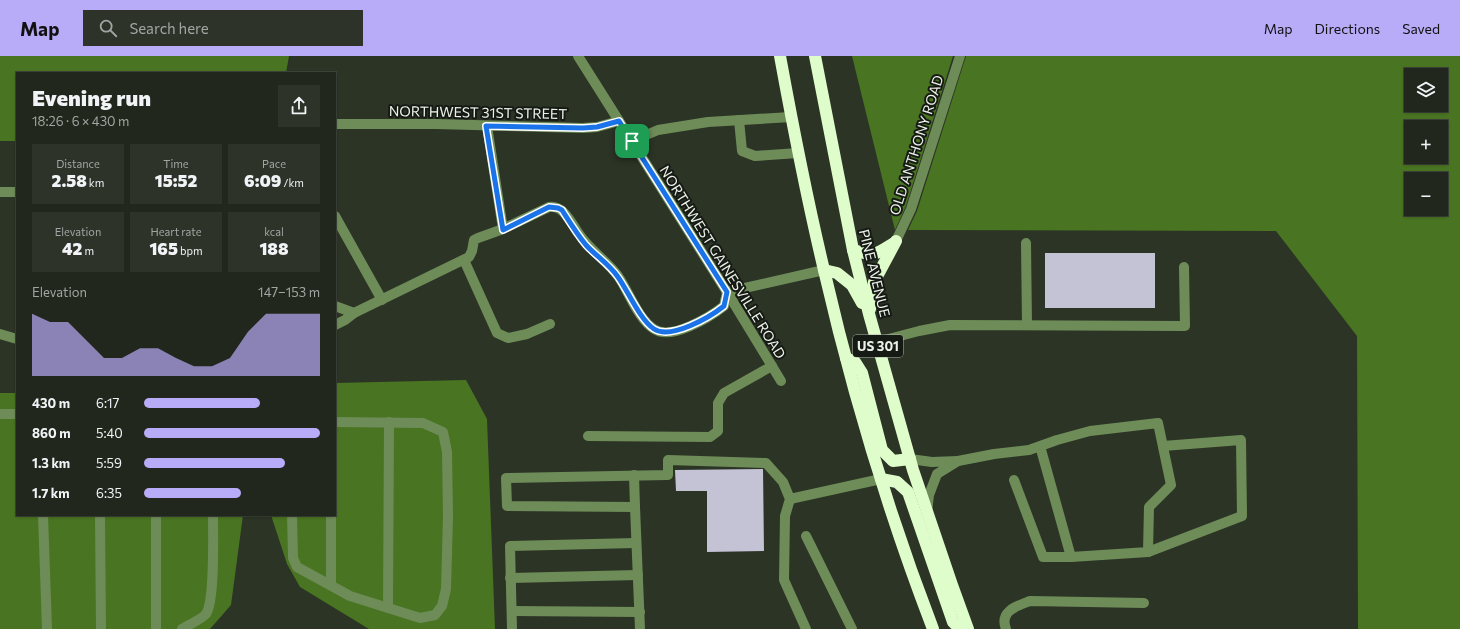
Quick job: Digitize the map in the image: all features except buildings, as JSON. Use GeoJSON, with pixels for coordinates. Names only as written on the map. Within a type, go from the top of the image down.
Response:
{"type":"FeatureCollection","features":[{"type":"Feature","properties":{"kind":"highway","name":"US 301"},"geometry":{"type":"LineString","coordinates":[[780,56],[798,153],[824,270],[846,358],[881,479],[904,550],[933,629]]}},
{"type":"Feature","properties":{"kind":"highway","name":"PINE AVENUE"},"geometry":{"type":"LineString","coordinates":[[815,56],[853,250],[869,314],[910,459],[968,629]]}},
{"type":"Feature","properties":{"kind":"highway"},"geometry":{"type":"LineString","coordinates":[[853,250],[867,254],[877,254],[896,241]]}},
{"type":"Feature","properties":{"kind":"highway"},"geometry":{"type":"LineString","coordinates":[[869,314],[874,282],[896,241]]}},
{"type":"Feature","properties":{"kind":"highway"},"geometry":{"type":"LineString","coordinates":[[824,270],[837,273],[852,285],[869,314]]}},
{"type":"Feature","properties":{"kind":"highway"},"geometry":{"type":"LineString","coordinates":[[846,358],[855,362],[862,372],[882,450],[893,461],[910,459]]}},
{"type":"Feature","properties":{"kind":"highway"},"geometry":{"type":"LineString","coordinates":[[881,479],[897,482],[908,492],[953,622],[960,629]]}},
{"type":"Feature","properties":{"kind":"street","name":"NORTHWEST GAINESVILLE ROAD"},"geometry":{"type":"LineString","coordinates":[[578,56],[727,292],[781,381]]}},
{"type":"Feature","properties":{"kind":"street","name":"OLD ANTHONY ROAD"},"geometry":{"type":"LineString","coordinates":[[896,241],[911,209],[960,56]]}},
{"type":"Feature","properties":{"kind":"street"},"geometry":{"type":"LineString","coordinates":[[632,141],[658,130],[708,122],[791,117]]}},
{"type":"Feature","properties":{"kind":"street"},"geometry":{"type":"LineString","coordinates":[[739,120],[742,151],[755,156],[798,153]]}},
{"type":"Feature","properties":{"kind":"street","name":"NORTHWEST 31ST STREET"},"geometry":{"type":"LineString","coordinates":[[336,124],[436,124],[583,128],[597,127],[619,121]]}},
{"type":"Feature","properties":{"kind":"street"},"geometry":{"type":"LineString","coordinates":[[486,126],[503,230]]}},
{"type":"Feature","properties":{"kind":"street"},"geometry":{"type":"LineString","coordinates":[[0,192],[16,192]]}},
{"type":"Feature","properties":{"kind":"street"},"geometry":{"type":"LineString","coordinates":[[336,324],[354,313],[464,260],[471,255],[474,240],[503,230],[549,207],[562,210],[586,245],[618,276],[648,324],[655,330],[661,332],[675,331],[698,322],[724,306],[727,292],[824,270]]}},
{"type":"Feature","properties":{"kind":"street"},"geometry":{"type":"LineString","coordinates":[[336,218],[382,300]]}},
{"type":"Feature","properties":{"kind":"street"},"geometry":{"type":"LineString","coordinates":[[1026,243],[1027,325]]}},
{"type":"Feature","properties":{"kind":"street"},"geometry":{"type":"LineString","coordinates":[[464,260],[497,333],[508,338],[528,334],[550,324]]}},
{"type":"Feature","properties":{"kind":"street"},"geometry":{"type":"LineString","coordinates":[[877,342],[950,325],[1185,326],[1184,267]]}},
{"type":"Feature","properties":{"kind":"street"},"geometry":{"type":"LineString","coordinates":[[336,306],[354,313]]}},
{"type":"Feature","properties":{"kind":"street"},"geometry":{"type":"LineString","coordinates":[[0,334],[16,339]]}},
{"type":"Feature","properties":{"kind":"street"},"geometry":{"type":"LineString","coordinates":[[588,436],[710,436],[718,431],[718,403],[724,393],[772,366]]}},
{"type":"Feature","properties":{"kind":"street"},"geometry":{"type":"LineString","coordinates":[[0,414],[16,414]]}},
{"type":"Feature","properties":{"kind":"street"},"geometry":{"type":"LineString","coordinates":[[292,516],[293,558],[297,567],[350,596],[420,618],[435,615],[442,606],[446,589],[448,516],[447,452],[443,432],[423,422],[336,422]]}},
{"type":"Feature","properties":{"kind":"street"},"geometry":{"type":"LineString","coordinates":[[388,608],[389,422]]}},
{"type":"Feature","properties":{"kind":"street"},"geometry":{"type":"LineString","coordinates":[[910,459],[932,462],[958,461],[994,454],[1028,450],[1057,440],[1090,432],[1158,423],[1171,485],[1149,507],[1148,552]]}},
{"type":"Feature","properties":{"kind":"street"},"geometry":{"type":"LineString","coordinates":[[1014,480],[1043,557],[1071,557],[1148,552],[1242,516],[1241,440],[1163,446]]}},
{"type":"Feature","properties":{"kind":"street"},"geometry":{"type":"LineString","coordinates":[[1040,446],[1071,557]]}},
{"type":"Feature","properties":{"kind":"street"},"geometry":{"type":"LineString","coordinates":[[635,507],[507,506],[506,478],[668,475],[668,460],[766,463],[782,482],[790,499],[785,516],[784,580],[806,629]]}},
{"type":"Feature","properties":{"kind":"street"},"geometry":{"type":"LineString","coordinates":[[927,512],[929,494],[936,474],[958,461]]}},
{"type":"Feature","properties":{"kind":"street"},"geometry":{"type":"LineString","coordinates":[[634,475],[640,629]]}},
{"type":"Feature","properties":{"kind":"street"},"geometry":{"type":"LineString","coordinates":[[790,499],[881,479]]}},
{"type":"Feature","properties":{"kind":"street"},"geometry":{"type":"LineString","coordinates":[[44,516],[47,629]]}},
{"type":"Feature","properties":{"kind":"street"},"geometry":{"type":"LineString","coordinates":[[100,516],[101,629]]}},
{"type":"Feature","properties":{"kind":"street"},"geometry":{"type":"LineString","coordinates":[[156,516],[156,629]]}},
{"type":"Feature","properties":{"kind":"street"},"geometry":{"type":"LineString","coordinates":[[182,629],[205,614],[210,604],[213,516]]}},
{"type":"Feature","properties":{"kind":"street"},"geometry":{"type":"LineString","coordinates":[[331,516],[331,585]]}},
{"type":"Feature","properties":{"kind":"street"},"geometry":{"type":"LineString","coordinates":[[806,536],[852,629]]}},
{"type":"Feature","properties":{"kind":"street"},"geometry":{"type":"LineString","coordinates":[[512,629],[510,546],[636,543]]}},
{"type":"Feature","properties":{"kind":"street"},"geometry":{"type":"LineString","coordinates":[[510,578],[638,575]]}},
{"type":"Feature","properties":{"kind":"street"},"geometry":{"type":"LineString","coordinates":[[1006,629],[1004,623],[1007,612],[1015,606],[1030,601],[1144,603]]}},
{"type":"Feature","properties":{"kind":"street"},"geometry":{"type":"LineString","coordinates":[[512,611],[640,612]]}},
{"type":"Feature","properties":{"kind":"green space"},"geometry":{"type":"Polygon","coordinates":[[[0,56],[289,56],[286,72],[16,72],[16,141],[0,141],[0,56]]]}},
{"type":"Feature","properties":{"kind":"green space"},"geometry":{"type":"Polygon","coordinates":[[[852,56],[953,56],[906,206],[895,230],[852,56]]]}},
{"type":"Feature","properties":{"kind":"green space"},"geometry":{"type":"Polygon","coordinates":[[[966,56],[1460,56],[1460,629],[1358,629],[1357,336],[1276,231],[908,230],[917,211],[966,56]]]}},
{"type":"Feature","properties":{"kind":"green space"},"geometry":{"type":"Polygon","coordinates":[[[466,380],[487,419],[495,629],[369,629],[300,587],[287,564],[271,516],[336,516],[336,383],[466,380]]]}},
{"type":"Feature","properties":{"kind":"green space"},"geometry":{"type":"Polygon","coordinates":[[[0,393],[16,393],[16,516],[243,516],[231,605],[210,629],[0,629],[0,393]]]}},
{"type":"Feature","properties":{"kind":"route"},"geometry":{"type":"LineString","coordinates":[[619,121],[632,141],[727,292],[724,306],[698,322],[675,331],[661,332],[655,330],[648,324],[618,276],[586,245],[562,210],[549,207],[503,230],[486,126],[583,128],[597,127],[619,121]]}}]}
